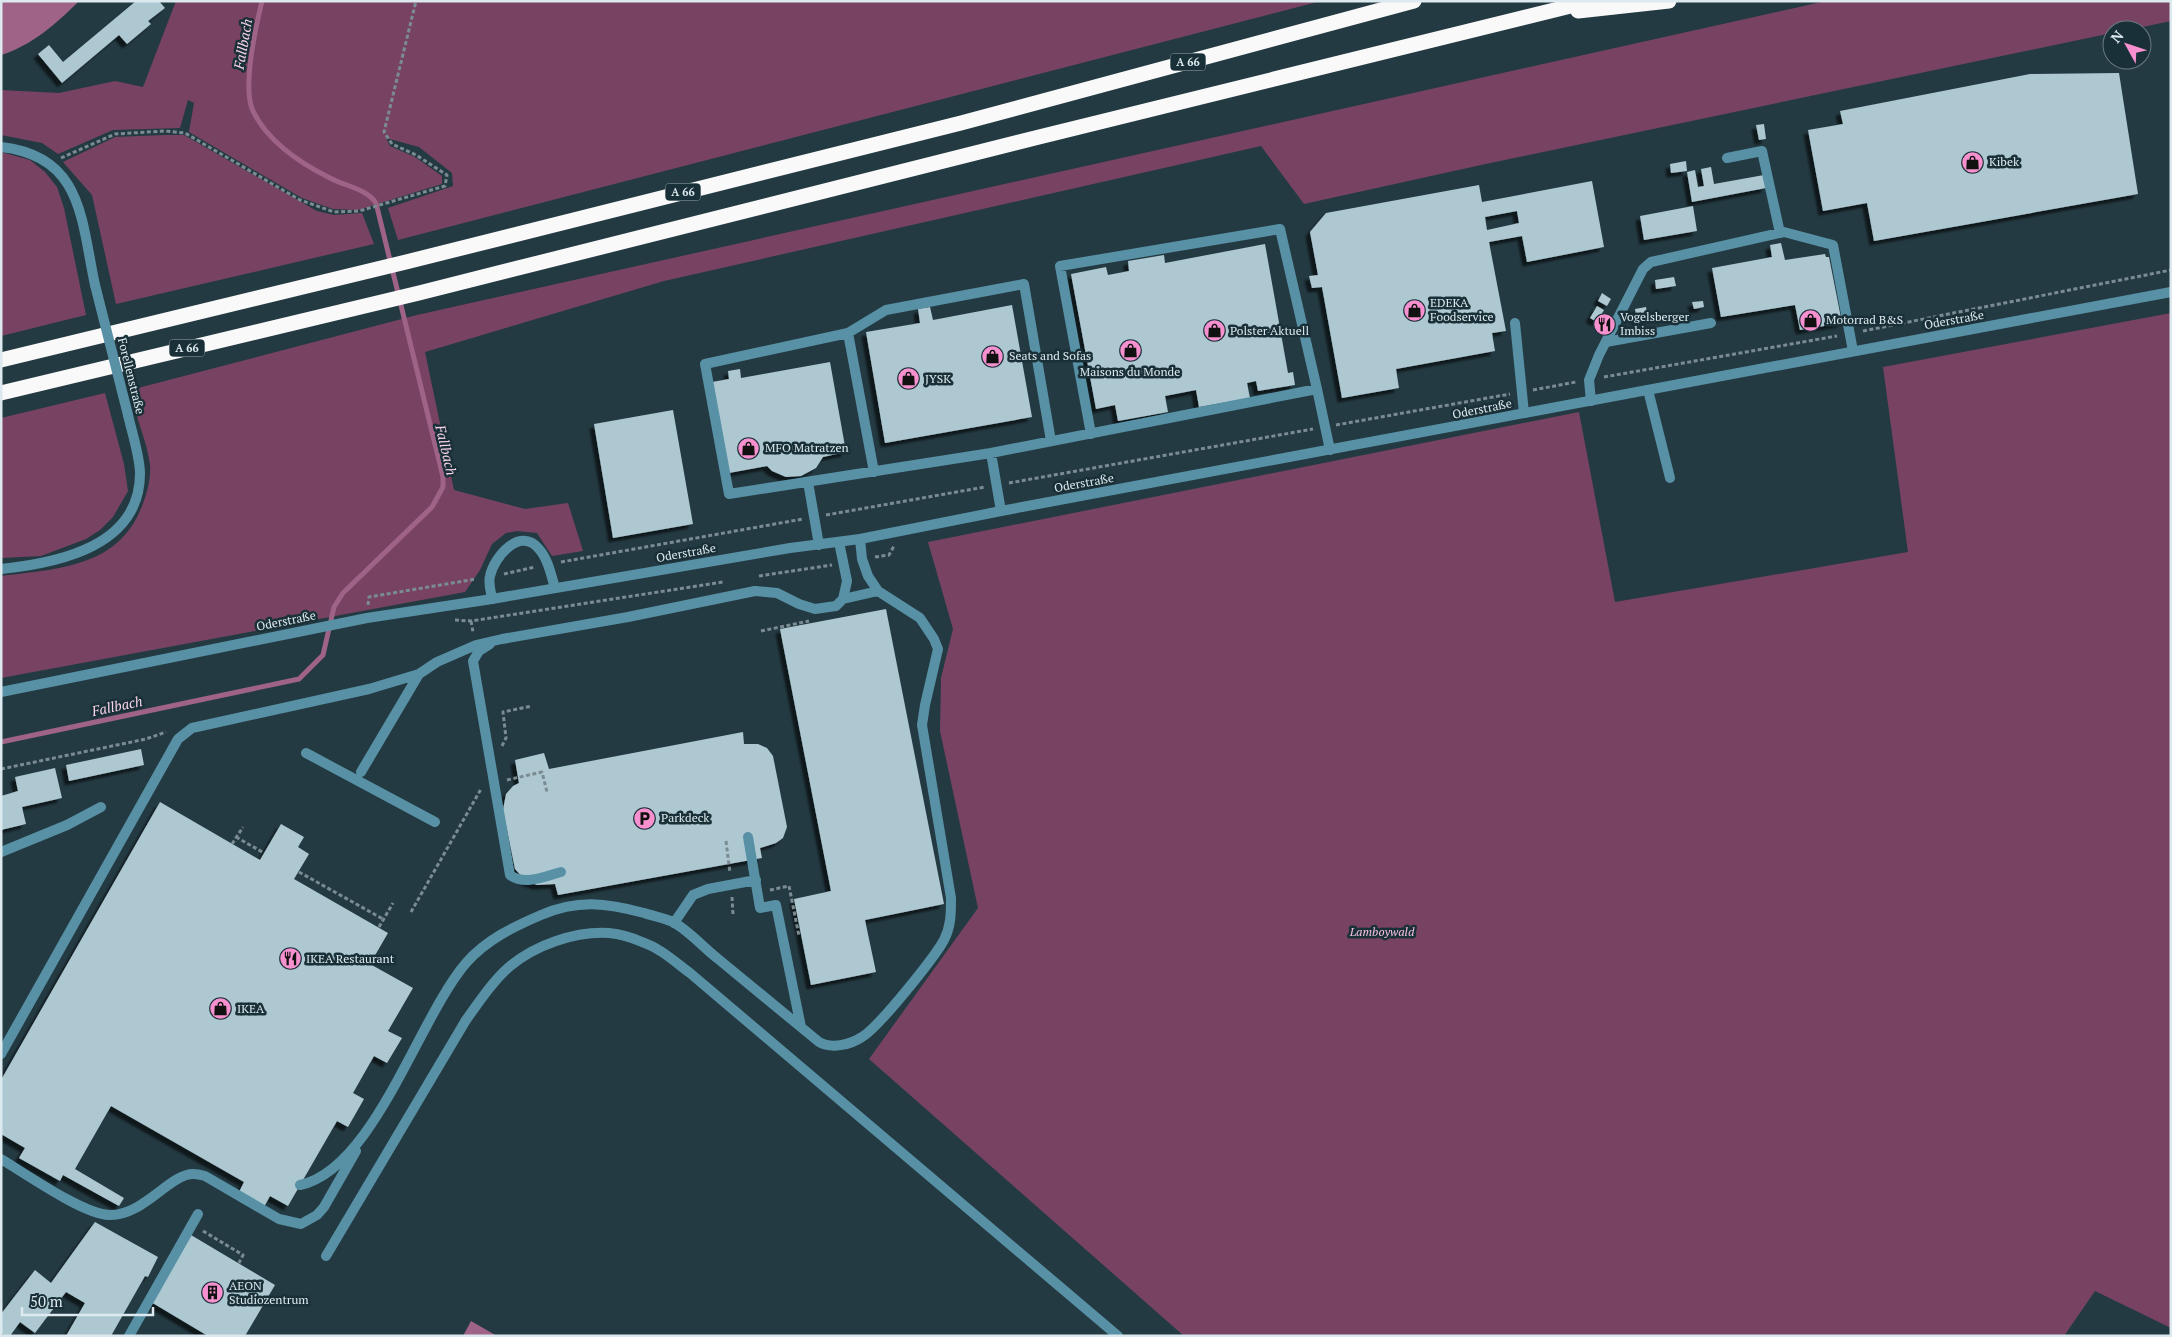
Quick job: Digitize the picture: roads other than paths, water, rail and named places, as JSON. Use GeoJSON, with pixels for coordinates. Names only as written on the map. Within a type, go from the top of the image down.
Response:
{"type":"FeatureCollection","features":[{"type":"Feature","properties":{"kind":"highway","name":"A 66"},"geometry":{"type":"LineString","coordinates":[[1,360],[406,262],[961,123],[1414,1]]}},
{"type":"Feature","properties":{"kind":"highway","name":"A 66"},"geometry":{"type":"LineString","coordinates":[[1,393],[419,293],[854,183],[1591,1]]}},
{"type":"Feature","properties":{"kind":"highway"},"geometry":{"type":"LineString","coordinates":[[1529,17],[1669,1]]}},
{"type":"Feature","properties":{"kind":"street","name":"Forellenstraße"},"geometry":{"type":"LineString","coordinates":[[1,147],[34,155],[50,163],[68,183],[77,201],[94,285],[128,415],[140,471],[134,504],[125,520],[113,533],[95,546],[77,554],[37,565],[1,569]]}},
{"type":"Feature","properties":{"kind":"street"},"geometry":{"type":"LineString","coordinates":[[1727,158],[1762,151],[1780,233]]}},
{"type":"Feature","properties":{"kind":"street"},"geometry":{"type":"LineString","coordinates":[[1091,434],[1060,266],[1280,229],[1330,450]]}},
{"type":"Feature","properties":{"kind":"street"},"geometry":{"type":"LineString","coordinates":[[1591,401],[1590,380],[1606,342],[1643,270],[1651,262],[1784,232],[1833,246],[1853,351]]}},
{"type":"Feature","properties":{"kind":"street"},"geometry":{"type":"LineString","coordinates":[[1051,441],[1024,284],[886,310],[848,333],[706,364],[729,494],[991,453],[1317,389]]}},
{"type":"Feature","properties":{"kind":"street","name":"Oderstraße"},"geometry":{"type":"LineString","coordinates":[[1,692],[367,618],[860,539],[2171,292]]}},
{"type":"Feature","properties":{"kind":"street"},"geometry":{"type":"LineString","coordinates":[[1515,323],[1524,413]]}},
{"type":"Feature","properties":{"kind":"street"},"geometry":{"type":"LineString","coordinates":[[1606,342],[1711,323]]}},
{"type":"Feature","properties":{"kind":"street"},"geometry":{"type":"LineString","coordinates":[[848,333],[874,472]]}},
{"type":"Feature","properties":{"kind":"street"},"geometry":{"type":"LineString","coordinates":[[1648,390],[1670,478]]}},
{"type":"Feature","properties":{"kind":"street"},"geometry":{"type":"LineString","coordinates":[[991,453],[1001,511]]}},
{"type":"Feature","properties":{"kind":"street"},"geometry":{"type":"LineString","coordinates":[[808,482],[819,545]]}},
{"type":"Feature","properties":{"kind":"street"},"geometry":{"type":"LineString","coordinates":[[1,1159],[91,1212],[110,1215],[130,1211],[141,1206],[176,1180],[194,1174],[205,1176],[279,1220],[301,1224],[317,1215],[324,1207],[446,990],[466,963],[485,944],[519,924],[552,910],[578,903],[614,905],[674,923],[827,1046],[844,1044],[862,1037],[878,1023],[935,954],[951,923],[951,898],[922,725],[924,705],[938,648],[928,628],[920,618],[878,591],[868,576],[862,559],[860,539]]}},
{"type":"Feature","properties":{"kind":"street"},"geometry":{"type":"LineString","coordinates":[[492,599],[489,577],[496,558],[511,544],[520,541],[530,542],[538,547],[555,588]]}},
{"type":"Feature","properties":{"kind":"street"},"geometry":{"type":"LineString","coordinates":[[1,1054],[178,739],[192,728],[369,689],[419,674],[437,662],[458,652],[502,639],[628,617],[754,591],[777,594],[814,609],[836,606],[843,599],[847,576],[840,542]]}},
{"type":"Feature","properties":{"kind":"street"},"geometry":{"type":"LineString","coordinates":[[843,599],[878,591]]}},
{"type":"Feature","properties":{"kind":"street"},"geometry":{"type":"LineString","coordinates":[[502,639],[479,651],[473,661],[510,875],[515,879],[526,881],[562,872]]}},
{"type":"Feature","properties":{"kind":"street"},"geometry":{"type":"LineString","coordinates":[[361,772],[419,674]]}},
{"type":"Feature","properties":{"kind":"street"},"geometry":{"type":"LineString","coordinates":[[306,753],[434,822]]}},
{"type":"Feature","properties":{"kind":"street"},"geometry":{"type":"LineString","coordinates":[[1,852],[67,825],[100,807]]}},
{"type":"Feature","properties":{"kind":"street"},"geometry":{"type":"LineString","coordinates":[[748,837],[760,908],[776,905],[801,1027]]}},
{"type":"Feature","properties":{"kind":"street"},"geometry":{"type":"LineString","coordinates":[[674,923],[693,895],[708,889],[756,880]]}},
{"type":"Feature","properties":{"kind":"street"},"geometry":{"type":"LineString","coordinates":[[326,1256],[466,1020],[487,991],[510,966],[538,947],[573,936],[609,933],[643,942],[665,953],[1118,1336]]}},
{"type":"Feature","properties":{"kind":"street"},"geometry":{"type":"LineString","coordinates":[[300,1185],[320,1178],[331,1170],[347,1155],[370,1126]]}},
{"type":"Feature","properties":{"kind":"street"},"geometry":{"type":"LineString","coordinates":[[129,1336],[198,1214]]}},
{"type":"Feature","properties":{"kind":"waterway","name":"Fallbach"},"geometry":{"type":"LineString","coordinates":[[1,742],[299,679],[323,655],[334,607],[343,593],[432,507],[443,487],[443,477],[376,203],[367,194],[330,178],[296,158],[276,142],[259,122],[253,111],[250,101],[249,73],[262,1]]}},
{"type":"Feature","properties":{"kind":"place","name":"Kibek"},"geometry":{"type":"Point","coordinates":[1973,162]}},
{"type":"Feature","properties":{"kind":"place","name":"EDEKA Foodservice"},"geometry":{"type":"Point","coordinates":[1414,310]}},
{"type":"Feature","properties":{"kind":"place","name":"Motorrad B&S"},"geometry":{"type":"Point","coordinates":[1810,320]}},
{"type":"Feature","properties":{"kind":"place","name":"Vogelsberger Imbiss"},"geometry":{"type":"Point","coordinates":[1604,324]}},
{"type":"Feature","properties":{"kind":"place","name":"Polster Aktuell"},"geometry":{"type":"Point","coordinates":[1214,331]}},
{"type":"Feature","properties":{"kind":"place","name":"Maisons du Monde"},"geometry":{"type":"Point","coordinates":[1130,351]}},
{"type":"Feature","properties":{"kind":"place","name":"Seats and Sofas"},"geometry":{"type":"Point","coordinates":[993,356]}},
{"type":"Feature","properties":{"kind":"place","name":"JYSK"},"geometry":{"type":"Point","coordinates":[909,379]}},
{"type":"Feature","properties":{"kind":"place","name":"MFO Matratzen"},"geometry":{"type":"Point","coordinates":[749,448]}},
{"type":"Feature","properties":{"kind":"place","name":"Parkdeck"},"geometry":{"type":"Point","coordinates":[645,818]}},
{"type":"Feature","properties":{"kind":"place","name":"IKEA Restaurant"},"geometry":{"type":"Point","coordinates":[290,959]}},
{"type":"Feature","properties":{"kind":"place","name":"IKEA"},"geometry":{"type":"Point","coordinates":[221,1009]}},
{"type":"Feature","properties":{"kind":"place","name":"AEON Studiozentrum"},"geometry":{"type":"Point","coordinates":[213,1293]}},
{"type":"Feature","properties":{"kind":"park label","name":"Lamboywald"},"geometry":{"type":"Point","coordinates":[1382,932]}}]}
